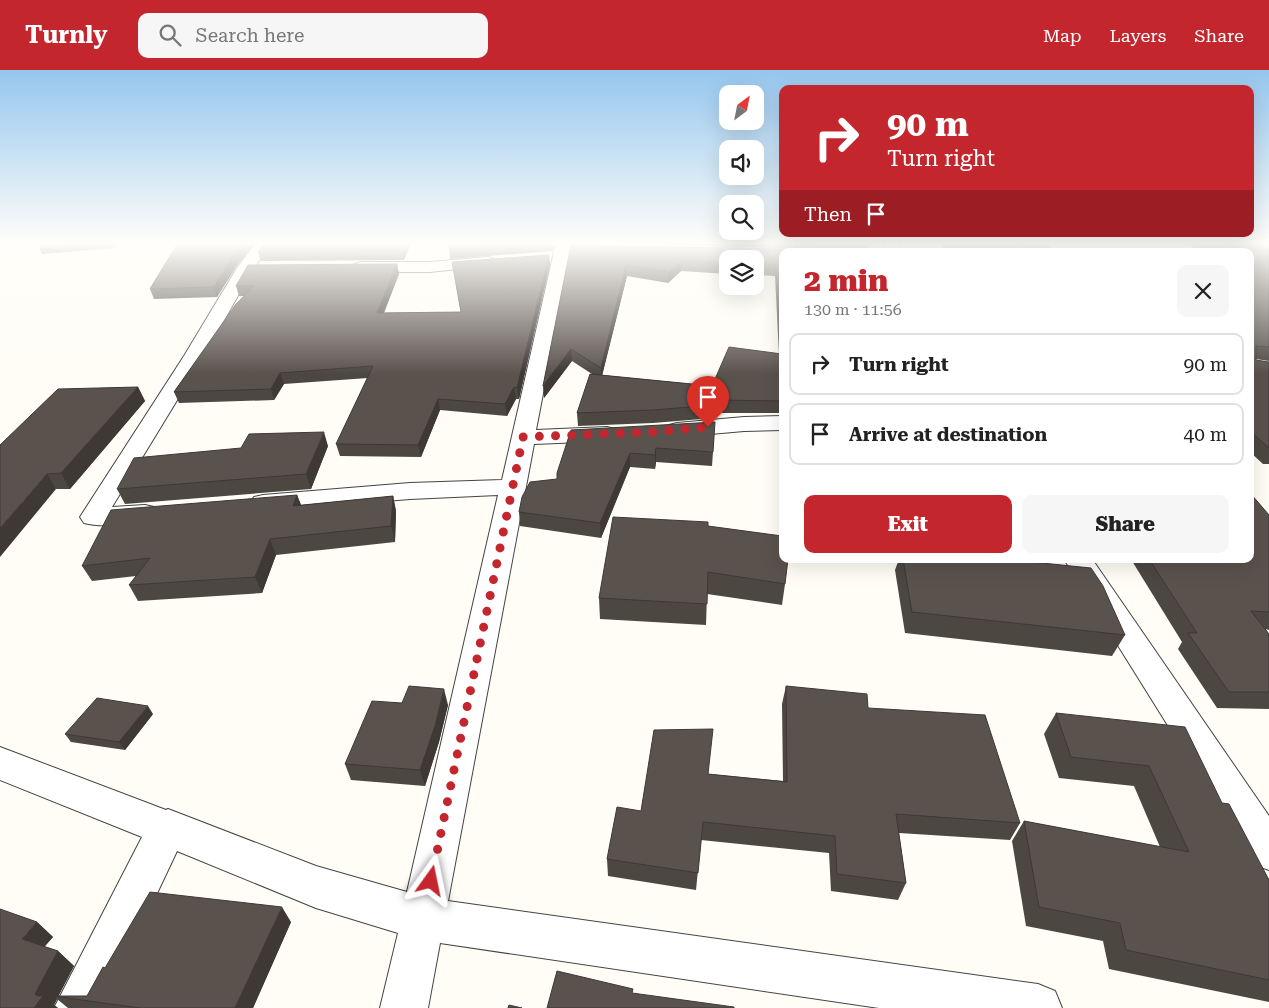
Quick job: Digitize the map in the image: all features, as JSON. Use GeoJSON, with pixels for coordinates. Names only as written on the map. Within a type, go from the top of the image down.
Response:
{"type":"FeatureCollection","features":[{"type":"Feature","properties":{"kind":"street"},"geometry":{"type":"LineString","coordinates":[[162,511],[93,517],[194,356],[241,287]]}},
{"type":"Feature","properties":{"kind":"street"},"geometry":{"type":"LineString","coordinates":[[404,1008],[554,287]]}},
{"type":"Feature","properties":{"kind":"street"},"geometry":{"type":"LineString","coordinates":[[523,437],[643,432],[779,423]]}},
{"type":"Feature","properties":{"kind":"street"},"geometry":{"type":"LineString","coordinates":[[241,505],[410,491],[513,487]]}},
{"type":"Feature","properties":{"kind":"street"},"geometry":{"type":"LineString","coordinates":[[1081,563],[1269,850]]}},
{"type":"Feature","properties":{"kind":"street"},"geometry":{"type":"LineString","coordinates":[[0,763],[168,827],[316,887],[424,919],[1038,1008]]}},
{"type":"Feature","properties":{"kind":"street"},"geometry":{"type":"LineString","coordinates":[[78,1008],[168,827]]}},
{"type":"Feature","properties":{"kind":"building"},"geometry":{"type":"Polygon","coordinates":[[[151,287],[214,287],[214,287],[150,289],[151,287]]]}},
{"type":"Feature","properties":{"kind":"building"},"geometry":{"type":"Polygon","coordinates":[[[253,287],[388,287],[377,313],[461,312],[456,287],[541,287],[517,388],[514,387],[505,404],[438,399],[418,445],[336,444],[373,366],[280,373],[271,389],[174,392],[236,304],[253,287]]]}},
{"type":"Feature","properties":{"kind":"building"},"geometry":{"type":"Polygon","coordinates":[[[563,287],[621,287],[601,368],[571,349],[543,386],[563,287]]]}},
{"type":"Feature","properties":{"kind":"building"},"geometry":{"type":"Polygon","coordinates":[[[777,287],[779,287],[779,310],[777,287]]]}},
{"type":"Feature","properties":{"kind":"building"},"geometry":{"type":"Polygon","coordinates":[[[1254,287],[1269,287],[1269,347],[1256,346],[1256,360],[1269,362],[1269,448],[1254,435],[1254,287]]]}},
{"type":"Feature","properties":{"kind":"building"},"geometry":{"type":"Polygon","coordinates":[[[729,347],[779,354],[779,401],[716,400],[715,405],[577,413],[590,374],[712,386],[729,347]]]}},
{"type":"Feature","properties":{"kind":"building"},"geometry":{"type":"Polygon","coordinates":[[[138,387],[61,473],[47,474],[0,528],[0,445],[58,389],[138,387]]]}},
{"type":"Feature","properties":{"kind":"building"},"geometry":{"type":"Polygon","coordinates":[[[715,422],[713,452],[656,448],[655,455],[630,453],[600,523],[519,512],[522,497],[530,482],[557,479],[557,473],[571,430],[715,422]]]}},
{"type":"Feature","properties":{"kind":"building"},"geometry":{"type":"Polygon","coordinates":[[[324,432],[306,474],[117,489],[134,458],[241,448],[249,434],[324,432]]]}},
{"type":"Feature","properties":{"kind":"building"},"geometry":{"type":"Polygon","coordinates":[[[297,495],[293,506],[393,496],[391,526],[270,539],[255,577],[129,585],[150,558],[82,566],[111,510],[297,495]]]}},
{"type":"Feature","properties":{"kind":"building"},"geometry":{"type":"Polygon","coordinates":[[[1254,498],[1269,515],[1269,612],[1251,611],[1269,634],[1269,692],[1229,692],[1188,633],[1197,633],[1152,563],[1254,563],[1254,498]]]}},
{"type":"Feature","properties":{"kind":"building"},"geometry":{"type":"Polygon","coordinates":[[[613,517],[708,522],[708,526],[779,536],[779,563],[788,563],[785,584],[708,572],[707,604],[599,598],[613,517]]]}},
{"type":"Feature","properties":{"kind":"building"},"geometry":{"type":"Polygon","coordinates":[[[904,563],[1042,563],[1091,568],[1103,586],[1125,635],[912,612],[904,563]]]}},
{"type":"Feature","properties":{"kind":"building"},"geometry":{"type":"Polygon","coordinates":[[[409,686],[444,689],[435,726],[420,770],[345,764],[372,701],[402,703],[409,686]]]}},
{"type":"Feature","properties":{"kind":"building"},"geometry":{"type":"Polygon","coordinates":[[[786,686],[867,694],[868,708],[985,715],[1020,823],[896,814],[906,883],[837,874],[835,836],[703,822],[698,873],[607,859],[617,807],[641,811],[654,730],[713,729],[708,774],[787,782],[786,686]]]}},
{"type":"Feature","properties":{"kind":"building"},"geometry":{"type":"Polygon","coordinates":[[[97,698],[148,706],[119,742],[65,734],[97,698]]]}},
{"type":"Feature","properties":{"kind":"building"},"geometry":{"type":"Polygon","coordinates":[[[1056,713],[1185,727],[1222,803],[1229,804],[1269,880],[1269,980],[1126,950],[1120,923],[1039,907],[1024,821],[1189,852],[1149,766],[1071,757],[1056,713]]]}},
{"type":"Feature","properties":{"kind":"building"},"geometry":{"type":"Polygon","coordinates":[[[150,892],[282,907],[235,1008],[140,1008],[53,996],[87,996],[150,892]]]}},
{"type":"Feature","properties":{"kind":"building"},"geometry":{"type":"Polygon","coordinates":[[[0,909],[37,922],[22,939],[58,951],[35,994],[43,996],[34,1008],[0,1008],[0,909]]]}},
{"type":"Feature","properties":{"kind":"building"},"geometry":{"type":"Polygon","coordinates":[[[557,971],[633,989],[632,993],[734,1008],[547,1008],[557,971]]]}},
{"type":"Feature","properties":{"kind":"building"},"geometry":{"type":"Polygon","coordinates":[[[509,1005],[522,1008],[508,1008],[509,1005]]]}},
{"type":"Feature","properties":{"kind":"route"},"geometry":{"type":"LineString","coordinates":[[431,881],[523,437],[653,432],[708,427]]}}]}
